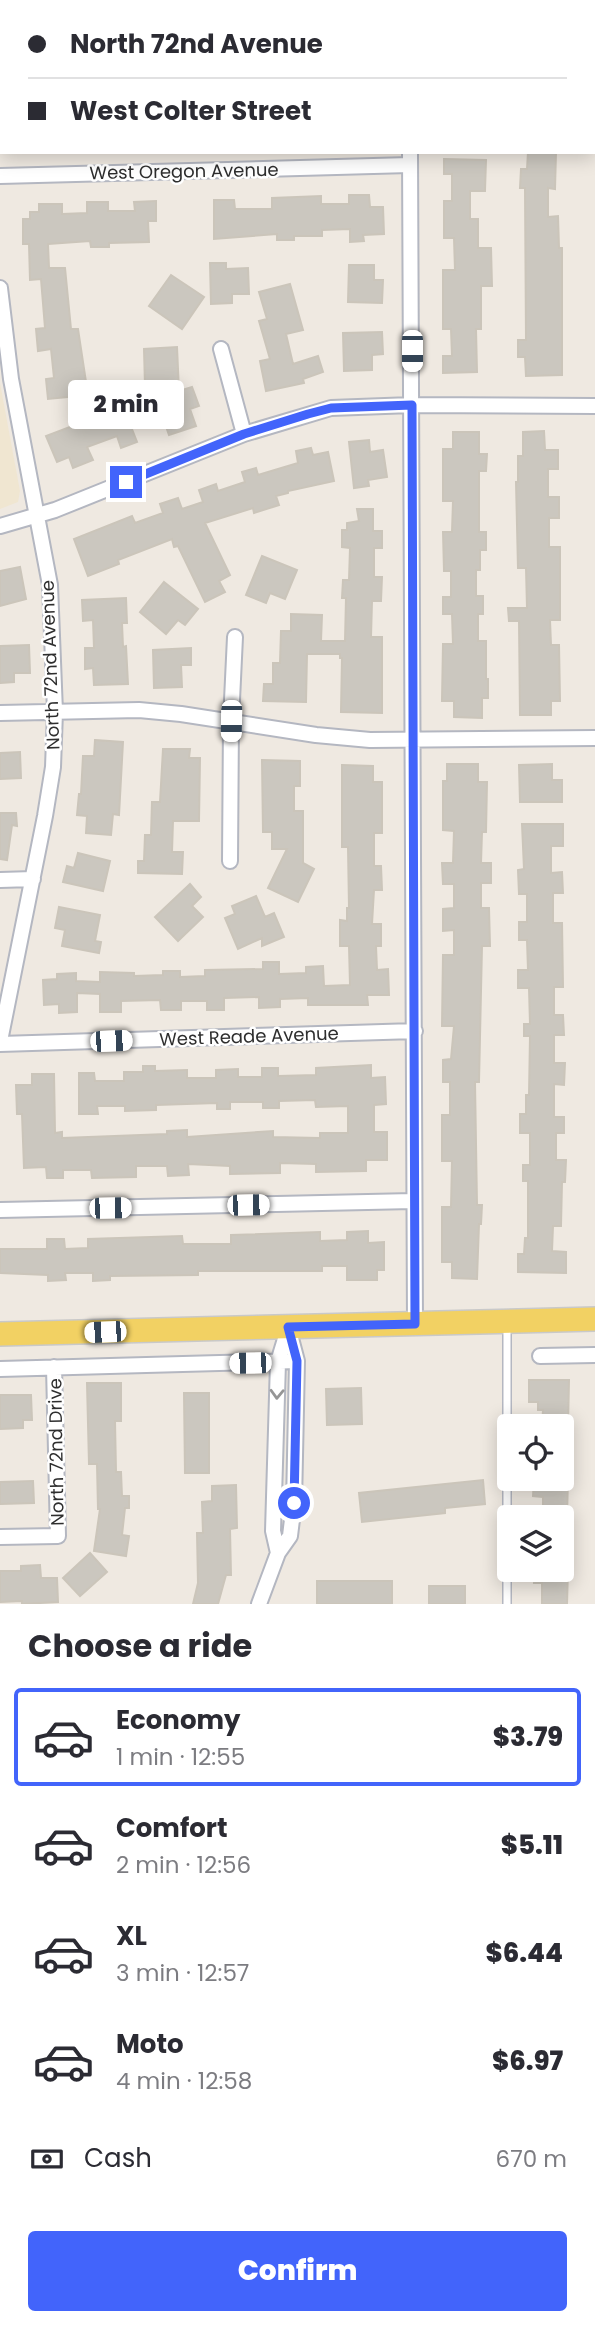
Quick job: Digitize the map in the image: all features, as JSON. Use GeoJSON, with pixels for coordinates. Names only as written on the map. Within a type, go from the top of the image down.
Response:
{"type":"FeatureCollection","features":[{"type":"Feature","properties":{"kind":"main road"},"geometry":{"type":"LineString","coordinates":[[0,1335],[595,1320]]}},
{"type":"Feature","properties":{"kind":"street","name":"West Oregon Avenue"},"geometry":{"type":"LineString","coordinates":[[0,176],[410,158]]}},
{"type":"Feature","properties":{"kind":"street"},"geometry":{"type":"LineString","coordinates":[[410,158],[415,1324]]}},
{"type":"Feature","properties":{"kind":"street","name":"North 72nd Avenue"},"geometry":{"type":"LineString","coordinates":[[0,288],[11,379],[50,585],[55,712],[53,767],[0,1042]]}},
{"type":"Feature","properties":{"kind":"street"},"geometry":{"type":"LineString","coordinates":[[221,349],[244,434]]}},
{"type":"Feature","properties":{"kind":"street"},"geometry":{"type":"LineString","coordinates":[[0,526],[36,516],[244,434],[331,408],[412,405],[595,406]]}},
{"type":"Feature","properties":{"kind":"street"},"geometry":{"type":"LineString","coordinates":[[230,861],[231,721],[235,637]]}},
{"type":"Feature","properties":{"kind":"street"},"geometry":{"type":"LineString","coordinates":[[0,713],[139,710],[316,735],[414,741],[595,738]]}},
{"type":"Feature","properties":{"kind":"street"},"geometry":{"type":"LineString","coordinates":[[0,880],[33,879]]}},
{"type":"Feature","properties":{"kind":"street","name":"West Reade Avenue"},"geometry":{"type":"LineString","coordinates":[[0,1042],[415,1031]]}},
{"type":"Feature","properties":{"kind":"street"},"geometry":{"type":"LineString","coordinates":[[0,1210],[413,1201]]}},
{"type":"Feature","properties":{"kind":"street"},"geometry":{"type":"LineString","coordinates":[[259,1604],[278,1553],[290,1536],[297,1361],[288,1327]]}},
{"type":"Feature","properties":{"kind":"street"},"geometry":{"type":"LineString","coordinates":[[278,1553],[273,1531],[278,1362],[288,1327]]}},
{"type":"Feature","properties":{"kind":"street"},"geometry":{"type":"LineString","coordinates":[[540,1356],[595,1355]]}},
{"type":"Feature","properties":{"kind":"street"},"geometry":{"type":"LineString","coordinates":[[0,1369],[297,1361]]}},
{"type":"Feature","properties":{"kind":"street","name":"North 72nd Drive"},"geometry":{"type":"LineString","coordinates":[[0,1537],[58,1536],[54,1367]]}},
{"type":"Feature","properties":{"kind":"street"},"geometry":{"type":"LineString","coordinates":[[276,1440],[295,1441]]}},
{"type":"Feature","properties":{"kind":"lane"},"geometry":{"type":"LineString","coordinates":[[507,1322],[507,1604]]}},
{"type":"Feature","properties":{"kind":"shaded area"},"geometry":{"type":"Polygon","coordinates":[[[0,383],[20,491],[18,502],[0,509],[0,383]]]}},
{"type":"Feature","properties":{"kind":"building"},"geometry":{"type":"Polygon","coordinates":[[[528,154],[556,154],[555,189],[548,188],[548,217],[558,216],[559,248],[562,248],[562,375],[526,376],[525,357],[518,357],[518,340],[526,340],[525,188],[520,188],[521,169],[527,169],[528,154]]]}},
{"type":"Feature","properties":{"kind":"building"},"geometry":{"type":"Polygon","coordinates":[[[444,159],[486,160],[485,191],[470,191],[470,219],[478,219],[478,248],[491,248],[492,286],[481,286],[481,329],[476,329],[477,372],[443,373],[443,356],[452,356],[451,329],[443,329],[443,270],[455,270],[454,238],[444,238],[444,201],[452,201],[452,174],[444,174],[444,159]]]}},
{"type":"Feature","properties":{"kind":"building"},"geometry":{"type":"Polygon","coordinates":[[[349,195],[369,195],[370,207],[383,207],[384,234],[363,235],[364,241],[350,242],[350,229],[322,230],[322,236],[294,236],[294,240],[277,240],[277,234],[214,239],[214,200],[234,200],[235,209],[272,209],[272,198],[321,196],[321,204],[349,204],[349,195]]]}},
{"type":"Feature","properties":{"kind":"building"},"geometry":{"type":"Polygon","coordinates":[[[156,201],[156,221],[148,221],[149,242],[109,243],[109,247],[91,247],[90,241],[48,244],[49,268],[65,268],[71,329],[78,329],[88,395],[48,399],[46,379],[54,378],[51,349],[38,351],[36,329],[45,328],[41,279],[30,280],[29,244],[23,244],[23,219],[30,219],[30,212],[39,212],[39,204],[62,204],[62,214],[87,213],[87,202],[108,202],[108,211],[135,211],[134,202],[156,201]]]}},
{"type":"Feature","properties":{"kind":"building"},"geometry":{"type":"Polygon","coordinates":[[[210,263],[226,263],[226,269],[248,268],[249,294],[232,294],[232,303],[211,304],[210,263]]]}},
{"type":"Feature","properties":{"kind":"building"},"geometry":{"type":"Polygon","coordinates":[[[349,265],[374,265],[374,280],[383,280],[382,303],[348,302],[349,265]]]}},
{"type":"Feature","properties":{"kind":"building"},"geometry":{"type":"Polygon","coordinates":[[[171,275],[204,297],[182,329],[149,306],[171,275]]]}},
{"type":"Feature","properties":{"kind":"building"},"geometry":{"type":"Polygon","coordinates":[[[290,284],[303,330],[286,334],[293,364],[318,356],[323,372],[303,379],[304,383],[266,391],[260,361],[270,359],[259,321],[267,319],[259,292],[290,284]]]}},
{"type":"Feature","properties":{"kind":"building"},"geometry":{"type":"Polygon","coordinates":[[[382,332],[383,354],[372,355],[372,370],[344,371],[343,333],[382,332]]]}},
{"type":"Feature","properties":{"kind":"building"},"geometry":{"type":"Polygon","coordinates":[[[177,347],[179,391],[192,387],[199,406],[190,409],[196,426],[169,435],[152,386],[145,386],[144,349],[177,347]]]}},
{"type":"Feature","properties":{"kind":"building"},"geometry":{"type":"Polygon","coordinates":[[[115,402],[120,416],[126,414],[137,442],[121,448],[117,436],[87,447],[93,460],[73,468],[69,457],[57,462],[46,436],[91,419],[101,413],[99,407],[115,402]]]}},
{"type":"Feature","properties":{"kind":"building"},"geometry":{"type":"Polygon","coordinates":[[[544,431],[545,450],[558,450],[558,469],[548,469],[548,497],[559,497],[559,518],[549,518],[549,547],[560,547],[560,620],[550,620],[551,645],[559,645],[560,701],[551,701],[551,715],[520,715],[519,621],[509,621],[508,608],[527,608],[526,568],[518,568],[518,456],[523,456],[523,432],[544,431]]]}},
{"type":"Feature","properties":{"kind":"building"},"geometry":{"type":"Polygon","coordinates":[[[453,432],[479,432],[479,454],[487,454],[486,471],[479,471],[479,532],[486,532],[486,550],[480,550],[480,570],[476,570],[476,596],[483,596],[483,614],[478,614],[478,641],[486,641],[488,679],[488,698],[482,698],[482,718],[454,717],[454,701],[442,701],[443,644],[453,644],[452,614],[443,614],[443,597],[451,597],[451,571],[444,571],[443,532],[452,532],[453,501],[443,501],[443,449],[453,449],[453,432]]]}},
{"type":"Feature","properties":{"kind":"building"},"geometry":{"type":"Polygon","coordinates":[[[369,440],[370,452],[383,450],[387,477],[368,480],[369,486],[354,488],[349,442],[369,440]]]}},
{"type":"Feature","properties":{"kind":"building"},"geometry":{"type":"Polygon","coordinates":[[[311,448],[313,455],[328,452],[334,481],[276,496],[279,505],[254,513],[253,508],[205,523],[230,575],[219,581],[225,592],[205,602],[172,539],[118,560],[119,564],[88,576],[74,539],[132,516],[135,523],[163,513],[160,504],[178,498],[182,509],[203,502],[199,490],[216,484],[218,491],[245,482],[242,472],[256,468],[258,475],[298,463],[296,451],[311,448]]]}},
{"type":"Feature","properties":{"kind":"building"},"geometry":{"type":"Polygon","coordinates":[[[357,509],[373,509],[373,531],[382,531],[382,548],[374,548],[374,577],[382,577],[381,601],[372,601],[371,637],[382,637],[382,713],[341,712],[340,654],[307,654],[306,702],[263,701],[264,684],[273,684],[273,663],[280,663],[281,631],[291,631],[291,614],[322,615],[321,641],[345,641],[346,598],[342,598],[343,580],[349,580],[350,548],[342,547],[342,530],[347,530],[347,523],[359,521],[357,509]]]}},
{"type":"Feature","properties":{"kind":"building"},"geometry":{"type":"Polygon","coordinates":[[[262,556],[297,570],[285,599],[270,593],[266,603],[246,595],[262,556]]]}},
{"type":"Feature","properties":{"kind":"building"},"geometry":{"type":"Polygon","coordinates":[[[20,567],[26,599],[0,606],[0,571],[20,567]]]}},
{"type":"Feature","properties":{"kind":"building"},"geometry":{"type":"Polygon","coordinates":[[[164,582],[198,609],[185,625],[178,620],[166,634],[140,612],[164,582]]]}},
{"type":"Feature","properties":{"kind":"building"},"geometry":{"type":"Polygon","coordinates":[[[126,598],[127,623],[122,623],[128,684],[94,685],[93,668],[85,669],[85,648],[94,648],[93,620],[83,621],[82,600],[126,598]]]}},
{"type":"Feature","properties":{"kind":"building"},"geometry":{"type":"Polygon","coordinates":[[[29,645],[30,673],[14,673],[14,682],[0,683],[0,646],[29,645]]]}},
{"type":"Feature","properties":{"kind":"building"},"geometry":{"type":"Polygon","coordinates":[[[191,648],[191,665],[181,665],[182,687],[154,688],[153,650],[191,648]]]}},
{"type":"Feature","properties":{"kind":"building"},"geometry":{"type":"Polygon","coordinates":[[[95,740],[123,742],[119,815],[113,814],[111,835],[86,833],[87,816],[77,815],[83,756],[94,756],[95,740]]]}},
{"type":"Feature","properties":{"kind":"building"},"geometry":{"type":"Polygon","coordinates":[[[163,749],[190,749],[189,758],[200,758],[199,821],[173,821],[172,852],[183,852],[182,874],[138,873],[138,861],[144,861],[145,835],[151,835],[152,802],[160,802],[163,749]]]}},
{"type":"Feature","properties":{"kind":"building"},"geometry":{"type":"Polygon","coordinates":[[[20,752],[21,778],[0,779],[0,753],[20,752]]]}},
{"type":"Feature","properties":{"kind":"building"},"geometry":{"type":"Polygon","coordinates":[[[262,760],[300,761],[300,786],[294,786],[294,811],[303,811],[303,863],[314,869],[298,902],[268,888],[287,849],[272,849],[272,832],[263,832],[262,760]]]}},
{"type":"Feature","properties":{"kind":"building"},"geometry":{"type":"Polygon","coordinates":[[[447,764],[478,764],[478,782],[487,782],[486,832],[482,832],[481,863],[491,863],[491,883],[481,883],[481,908],[489,908],[490,946],[482,946],[479,1082],[475,1082],[477,1205],[482,1205],[477,1279],[452,1278],[452,1262],[442,1262],[442,1207],[451,1207],[452,1161],[442,1161],[442,1115],[450,1115],[450,1082],[443,1082],[443,1060],[451,1059],[454,1026],[442,1026],[443,955],[454,955],[454,930],[443,931],[443,909],[454,908],[454,884],[443,884],[442,863],[453,863],[454,831],[443,830],[443,781],[447,781],[447,764]]]}},
{"type":"Feature","properties":{"kind":"building"},"geometry":{"type":"Polygon","coordinates":[[[552,764],[552,780],[562,780],[562,802],[520,802],[519,765],[552,764]]]}},
{"type":"Feature","properties":{"kind":"building"},"geometry":{"type":"Polygon","coordinates":[[[342,765],[373,766],[373,782],[382,782],[382,833],[374,833],[374,866],[381,866],[382,890],[374,890],[372,924],[381,924],[381,946],[376,946],[377,970],[388,969],[389,995],[367,995],[368,1005],[308,1005],[308,998],[280,999],[280,1007],[259,1008],[259,997],[224,998],[224,1010],[207,1010],[207,1001],[181,1001],[181,1010],[161,1010],[160,1000],[121,1001],[121,1012],[100,1012],[100,994],[77,993],[77,1012],[59,1013],[59,1004],[44,1005],[43,980],[57,979],[57,974],[76,973],[76,981],[100,982],[100,972],[134,973],[134,976],[163,975],[163,971],[180,971],[180,977],[205,976],[205,970],[263,969],[263,962],[279,962],[279,974],[306,973],[306,967],[323,966],[324,986],[350,985],[349,946],[340,946],[340,920],[347,921],[349,908],[348,847],[342,847],[342,765]]]}},
{"type":"Feature","properties":{"kind":"building"},"geometry":{"type":"Polygon","coordinates":[[[0,813],[16,813],[17,826],[12,825],[7,860],[0,859],[0,813]]]}},
{"type":"Feature","properties":{"kind":"building"},"geometry":{"type":"Polygon","coordinates":[[[522,824],[563,824],[563,846],[551,846],[551,873],[562,872],[563,893],[553,893],[553,923],[562,923],[563,987],[554,987],[554,1015],[563,1015],[564,1035],[554,1035],[554,1063],[565,1063],[564,1085],[554,1084],[554,1117],[564,1117],[564,1133],[556,1133],[556,1160],[566,1160],[565,1182],[562,1182],[561,1226],[553,1226],[552,1251],[566,1252],[566,1273],[518,1272],[518,1254],[524,1254],[525,1238],[528,1238],[528,1181],[523,1181],[523,1165],[530,1165],[530,1133],[520,1133],[520,1114],[526,1114],[526,1095],[529,1095],[530,1036],[524,1036],[524,1024],[530,1024],[529,988],[518,988],[518,970],[528,970],[527,940],[519,940],[519,922],[527,922],[527,894],[519,894],[518,870],[524,869],[522,824]]]}},
{"type":"Feature","properties":{"kind":"building"},"geometry":{"type":"Polygon","coordinates":[[[78,853],[110,861],[103,891],[63,882],[67,866],[74,868],[78,853]]]}},
{"type":"Feature","properties":{"kind":"building"},"geometry":{"type":"Polygon","coordinates":[[[190,884],[201,897],[192,906],[203,917],[178,941],[155,917],[190,884]]]}},
{"type":"Feature","properties":{"kind":"building"},"geometry":{"type":"Polygon","coordinates":[[[256,896],[265,917],[274,913],[284,937],[262,946],[262,938],[238,949],[225,918],[235,914],[232,906],[256,896]]]}},
{"type":"Feature","properties":{"kind":"building"},"geometry":{"type":"Polygon","coordinates":[[[59,907],[100,915],[95,941],[101,942],[99,953],[62,946],[65,930],[55,928],[59,907]]]}},
{"type":"Feature","properties":{"kind":"building"},"geometry":{"type":"Polygon","coordinates":[[[371,1065],[371,1078],[385,1077],[386,1104],[374,1105],[374,1132],[387,1132],[387,1160],[366,1160],[366,1171],[316,1172],[316,1164],[280,1163],[280,1173],[230,1174],[230,1166],[188,1164],[189,1175],[168,1176],[167,1166],[136,1166],[136,1177],[92,1178],[91,1170],[63,1170],[63,1178],[47,1178],[46,1167],[24,1168],[22,1114],[17,1114],[16,1085],[32,1085],[32,1074],[54,1074],[55,1133],[62,1132],[62,1138],[167,1134],[167,1131],[187,1130],[187,1137],[273,1131],[273,1137],[320,1138],[320,1133],[348,1133],[348,1106],[316,1107],[315,1100],[279,1101],[279,1108],[263,1108],[263,1102],[230,1102],[230,1109],[217,1109],[217,1103],[156,1105],[156,1110],[125,1111],[125,1106],[97,1106],[98,1114],[79,1114],[79,1073],[94,1073],[95,1081],[124,1081],[124,1072],[143,1072],[143,1066],[155,1066],[155,1071],[187,1070],[187,1078],[216,1078],[216,1070],[238,1069],[238,1077],[262,1077],[262,1068],[278,1068],[278,1076],[316,1075],[316,1068],[371,1065]]]}},
{"type":"Feature","properties":{"kind":"building"},"geometry":{"type":"Polygon","coordinates":[[[368,1231],[368,1243],[384,1242],[384,1270],[377,1270],[377,1280],[347,1280],[347,1266],[322,1266],[322,1271],[198,1271],[198,1275],[110,1276],[110,1280],[93,1281],[93,1273],[65,1273],[66,1280],[48,1281],[48,1275],[0,1273],[0,1249],[47,1249],[47,1239],[64,1239],[65,1249],[88,1248],[88,1239],[182,1236],[183,1244],[231,1244],[231,1235],[320,1232],[320,1241],[347,1240],[347,1232],[368,1231]]]}},
{"type":"Feature","properties":{"kind":"building"},"geometry":{"type":"Polygon","coordinates":[[[529,1380],[569,1380],[568,1414],[543,1414],[543,1410],[538,1410],[538,1402],[529,1402],[529,1380]]]}},
{"type":"Feature","properties":{"kind":"building"},"geometry":{"type":"Polygon","coordinates":[[[87,1383],[121,1383],[121,1421],[115,1421],[116,1472],[121,1472],[122,1496],[129,1496],[129,1508],[125,1508],[122,1535],[129,1536],[126,1556],[94,1551],[100,1509],[97,1464],[89,1464],[87,1383]]]}},
{"type":"Feature","properties":{"kind":"building"},"geometry":{"type":"Polygon","coordinates":[[[361,1388],[362,1424],[327,1425],[326,1389],[361,1388]]]}},
{"type":"Feature","properties":{"kind":"building"},"geometry":{"type":"Polygon","coordinates":[[[184,1393],[209,1393],[209,1473],[185,1473],[184,1393]]]}},
{"type":"Feature","properties":{"kind":"building"},"geometry":{"type":"Polygon","coordinates":[[[0,1395],[31,1395],[32,1420],[23,1420],[23,1428],[0,1429],[0,1395]]]}},
{"type":"Feature","properties":{"kind":"building"},"geometry":{"type":"Polygon","coordinates":[[[483,1480],[485,1504],[445,1508],[445,1513],[362,1522],[359,1493],[483,1480]]]}},
{"type":"Feature","properties":{"kind":"building"},"geometry":{"type":"Polygon","coordinates":[[[33,1481],[34,1503],[0,1504],[0,1482],[33,1481]]]}},
{"type":"Feature","properties":{"kind":"building"},"geometry":{"type":"Polygon","coordinates":[[[236,1485],[237,1528],[230,1529],[231,1575],[226,1575],[218,1604],[193,1604],[198,1583],[197,1533],[203,1533],[202,1502],[212,1501],[212,1486],[236,1485]]]}},
{"type":"Feature","properties":{"kind":"building"},"geometry":{"type":"Polygon","coordinates":[[[533,1491],[568,1491],[567,1505],[543,1505],[543,1497],[533,1496],[533,1491]]]}},
{"type":"Feature","properties":{"kind":"building"},"geometry":{"type":"Polygon","coordinates":[[[90,1553],[107,1572],[80,1596],[63,1578],[90,1553]]]}},
{"type":"Feature","properties":{"kind":"building"},"geometry":{"type":"Polygon","coordinates":[[[40,1565],[41,1578],[57,1578],[58,1602],[0,1602],[0,1571],[21,1571],[21,1566],[40,1565]]]}},
{"type":"Feature","properties":{"kind":"building"},"geometry":{"type":"Polygon","coordinates":[[[317,1581],[392,1581],[392,1604],[317,1604],[317,1581]]]}},
{"type":"Feature","properties":{"kind":"building"},"geometry":{"type":"Polygon","coordinates":[[[568,1582],[567,1604],[542,1604],[542,1583],[534,1583],[568,1582]]]}},
{"type":"Feature","properties":{"kind":"building"},"geometry":{"type":"Polygon","coordinates":[[[429,1586],[465,1586],[465,1604],[429,1604],[429,1586]]]}},
{"type":"Feature","properties":{"kind":"route"},"geometry":{"type":"LineString","coordinates":[[126,482],[244,434],[308,414],[331,408],[412,405],[415,1324],[288,1327],[297,1361],[294,1503]]}}]}
